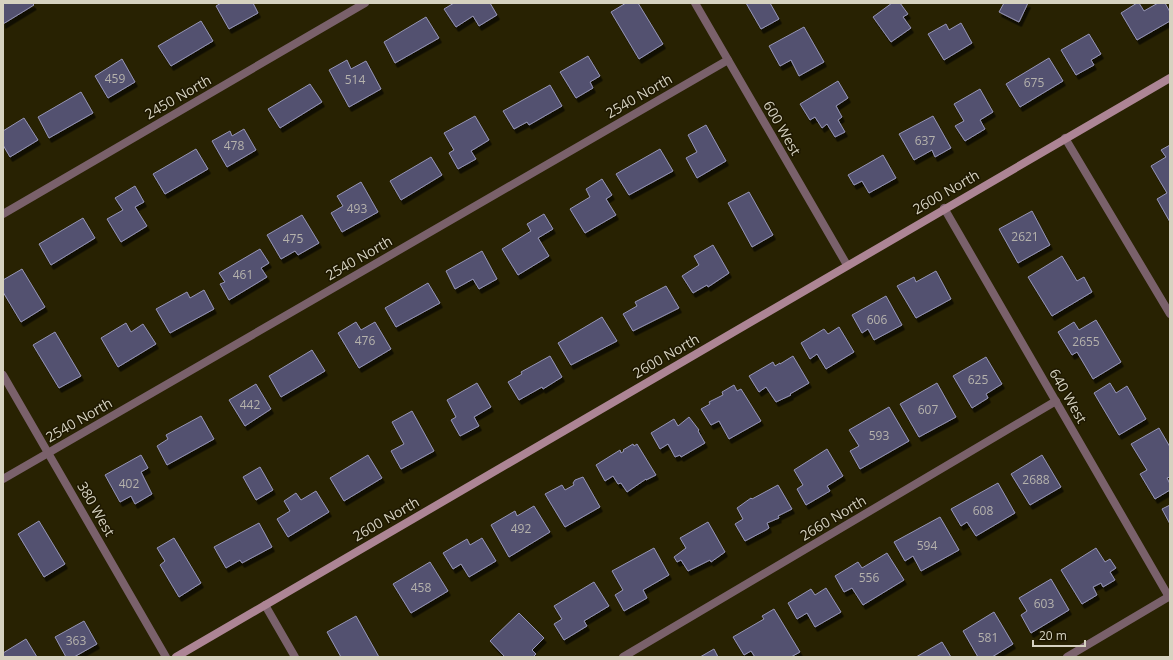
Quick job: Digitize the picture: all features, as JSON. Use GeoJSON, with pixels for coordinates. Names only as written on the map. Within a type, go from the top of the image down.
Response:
{"type":"FeatureCollection","features":[{"type":"Feature","properties":{"kind":"street","name":"2450 North"},"geometry":{"type":"LineString","coordinates":[[3,214],[366,3]]}},
{"type":"Feature","properties":{"kind":"street","name":"600 West"},"geometry":{"type":"LineString","coordinates":[[695,3],[847,265]]}},
{"type":"Feature","properties":{"kind":"street","name":"2540 North"},"geometry":{"type":"LineString","coordinates":[[3,479],[728,60]]}},
{"type":"Feature","properties":{"kind":"street","name":"2600 North"},"geometry":{"type":"LineString","coordinates":[[176,657],[944,208],[1170,78]]}},
{"type":"Feature","properties":{"kind":"street"},"geometry":{"type":"LineString","coordinates":[[1065,138],[1170,314]]}},
{"type":"Feature","properties":{"kind":"street","name":"640 West"},"geometry":{"type":"LineString","coordinates":[[944,208],[1169,596]]}},
{"type":"Feature","properties":{"kind":"street","name":"380 West"},"geometry":{"type":"LineString","coordinates":[[3,375],[166,657]]}},
{"type":"Feature","properties":{"kind":"street","name":"2660 North"},"geometry":{"type":"LineString","coordinates":[[623,657],[1056,401]]}},
{"type":"Feature","properties":{"kind":"street"},"geometry":{"type":"LineString","coordinates":[[1067,657],[1169,596]]}},
{"type":"Feature","properties":{"kind":"street"},"geometry":{"type":"LineString","coordinates":[[265,605],[295,657]]}},
{"type":"Feature","properties":{"kind":"building"},"geometry":{"type":"Polygon","coordinates":[[[3,3],[32,3],[34,5],[3,24],[3,3]]]}},
{"type":"Feature","properties":{"kind":"building"},"geometry":{"type":"Polygon","coordinates":[[[221,3],[253,3],[258,13],[229,29],[216,6],[221,3]]]}},
{"type":"Feature","properties":{"kind":"building"},"geometry":{"type":"Polygon","coordinates":[[[454,3],[490,3],[497,15],[479,26],[473,16],[456,27],[444,9],[454,3]]]}},
{"type":"Feature","properties":{"kind":"building"},"geometry":{"type":"Polygon","coordinates":[[[626,3],[638,3],[663,44],[639,59],[611,12],[626,3]]]}},
{"type":"Feature","properties":{"kind":"building"},"geometry":{"type":"Polygon","coordinates":[[[746,3],[770,3],[779,19],[761,29],[746,3]]]}},
{"type":"Feature","properties":{"kind":"building"},"geometry":{"type":"Polygon","coordinates":[[[892,3],[900,3],[908,14],[903,17],[911,28],[891,42],[873,17],[892,3]]]}},
{"type":"Feature","properties":{"kind":"building"},"geometry":{"type":"Polygon","coordinates":[[[1004,3],[1028,3],[1019,22],[999,12],[1004,3]]]}},
{"type":"Feature","properties":{"kind":"building"},"geometry":{"type":"Polygon","coordinates":[[[1139,3],[1144,11],[1158,3],[1165,3],[1170,12],[1170,21],[1137,40],[1121,13],[1139,3]]]}},
{"type":"Feature","properties":{"kind":"building"},"geometry":{"type":"Polygon","coordinates":[[[426,17],[439,38],[395,63],[384,42],[426,17]]]}},
{"type":"Feature","properties":{"kind":"building"},"geometry":{"type":"Polygon","coordinates":[[[201,21],[213,41],[171,66],[158,46],[201,21]]]}},
{"type":"Feature","properties":{"kind":"building"},"geometry":{"type":"Polygon","coordinates":[[[961,23],[972,43],[944,60],[928,34],[946,24],[949,30],[961,23]]]}},
{"type":"Feature","properties":{"kind":"building"},"geometry":{"type":"Polygon","coordinates":[[[804,27],[824,62],[799,76],[791,60],[780,66],[769,46],[804,27]]]}},
{"type":"Feature","properties":{"kind":"building"},"geometry":{"type":"Polygon","coordinates":[[[1089,34],[1101,54],[1091,60],[1094,65],[1076,75],[1061,50],[1089,34]]]}},
{"type":"Feature","properties":{"kind":"building"},"geometry":{"type":"Polygon","coordinates":[[[588,56],[600,76],[590,82],[593,88],[576,98],[560,72],[588,56]]]}},
{"type":"Feature","properties":{"kind":"building"},"geometry":{"type":"Polygon","coordinates":[[[1049,58],[1063,81],[1020,107],[1006,84],[1049,58]]]}},
{"type":"Feature","properties":{"kind":"building"},"geometry":{"type":"Polygon","coordinates":[[[122,59],[135,82],[108,98],[95,76],[122,59]]]}},
{"type":"Feature","properties":{"kind":"building"},"geometry":{"type":"Polygon","coordinates":[[[347,60],[351,69],[366,61],[381,89],[349,107],[329,70],[347,60]]]}},
{"type":"Feature","properties":{"kind":"building"},"geometry":{"type":"Polygon","coordinates":[[[838,81],[848,98],[836,106],[842,117],[838,120],[845,132],[835,137],[827,124],[822,128],[815,117],[810,120],[800,104],[838,81]]]}},
{"type":"Feature","properties":{"kind":"building"},"geometry":{"type":"Polygon","coordinates":[[[310,84],[322,102],[280,128],[268,109],[310,84]]]}},
{"type":"Feature","properties":{"kind":"building"},"geometry":{"type":"Polygon","coordinates":[[[550,85],[562,106],[529,125],[527,122],[514,129],[503,111],[550,85]]]}},
{"type":"Feature","properties":{"kind":"building"},"geometry":{"type":"Polygon","coordinates":[[[980,89],[993,112],[980,120],[985,129],[965,141],[955,126],[964,121],[954,104],[980,89]]]}},
{"type":"Feature","properties":{"kind":"building"},"geometry":{"type":"Polygon","coordinates":[[[81,92],[93,113],[49,138],[38,117],[81,92]]]}},
{"type":"Feature","properties":{"kind":"building"},"geometry":{"type":"Polygon","coordinates":[[[475,116],[489,140],[471,151],[476,159],[458,169],[449,153],[454,150],[444,133],[475,116]]]}},
{"type":"Feature","properties":{"kind":"building"},"geometry":{"type":"Polygon","coordinates":[[[933,116],[951,148],[935,157],[932,150],[914,160],[899,134],[933,116]]]}},
{"type":"Feature","properties":{"kind":"building"},"geometry":{"type":"Polygon","coordinates":[[[24,118],[38,140],[10,157],[3,145],[3,131],[24,118]]]}},
{"type":"Feature","properties":{"kind":"building"},"geometry":{"type":"Polygon","coordinates":[[[706,125],[726,161],[697,178],[686,158],[697,152],[688,135],[706,125]]]}},
{"type":"Feature","properties":{"kind":"building"},"geometry":{"type":"Polygon","coordinates":[[[244,129],[256,150],[227,167],[212,141],[230,131],[232,136],[244,129]]]}},
{"type":"Feature","properties":{"kind":"building"},"geometry":{"type":"Polygon","coordinates":[[[1170,145],[1170,222],[1157,199],[1167,193],[1151,166],[1166,157],[1161,150],[1170,145]]]}},
{"type":"Feature","properties":{"kind":"building"},"geometry":{"type":"Polygon","coordinates":[[[196,149],[208,169],[165,194],[153,174],[196,149]]]}},
{"type":"Feature","properties":{"kind":"building"},"geometry":{"type":"Polygon","coordinates":[[[660,149],[673,171],[629,195],[616,174],[660,149]]]}},
{"type":"Feature","properties":{"kind":"building"},"geometry":{"type":"Polygon","coordinates":[[[883,155],[896,178],[869,193],[862,181],[854,185],[848,175],[883,155]]]}},
{"type":"Feature","properties":{"kind":"building"},"geometry":{"type":"Polygon","coordinates":[[[431,157],[442,175],[401,200],[390,181],[431,157]]]}},
{"type":"Feature","properties":{"kind":"building"},"geometry":{"type":"Polygon","coordinates":[[[602,179],[612,195],[606,199],[616,215],[585,233],[570,209],[590,197],[586,189],[602,179]]]}},
{"type":"Feature","properties":{"kind":"building"},"geometry":{"type":"Polygon","coordinates":[[[361,182],[378,212],[342,232],[331,213],[343,206],[337,196],[361,182]]]}},
{"type":"Feature","properties":{"kind":"building"},"geometry":{"type":"Polygon","coordinates":[[[135,186],[144,202],[135,207],[147,226],[121,242],[107,219],[123,210],[115,198],[135,186]]]}},
{"type":"Feature","properties":{"kind":"building"},"geometry":{"type":"Polygon","coordinates":[[[749,192],[773,235],[752,247],[728,203],[749,192]]]}},
{"type":"Feature","properties":{"kind":"building"},"geometry":{"type":"Polygon","coordinates":[[[1032,211],[1050,245],[1018,263],[999,229],[1032,211]]]}},
{"type":"Feature","properties":{"kind":"building"},"geometry":{"type":"Polygon","coordinates":[[[544,214],[553,229],[538,238],[549,256],[518,275],[502,249],[531,231],[527,224],[544,214]]]}},
{"type":"Feature","properties":{"kind":"building"},"geometry":{"type":"Polygon","coordinates":[[[302,215],[319,243],[298,255],[295,251],[281,259],[267,235],[302,215]]]}},
{"type":"Feature","properties":{"kind":"building"},"geometry":{"type":"Polygon","coordinates":[[[83,218],[95,238],[51,265],[39,244],[83,218]]]}},
{"type":"Feature","properties":{"kind":"building"},"geometry":{"type":"Polygon","coordinates":[[[713,245],[729,273],[708,287],[707,285],[693,293],[682,276],[699,265],[694,256],[713,245]]]}},
{"type":"Feature","properties":{"kind":"building"},"geometry":{"type":"Polygon","coordinates":[[[260,249],[269,263],[261,268],[267,277],[229,300],[220,284],[225,282],[219,273],[260,249]]]}},
{"type":"Feature","properties":{"kind":"building"},"geometry":{"type":"Polygon","coordinates":[[[482,251],[497,279],[479,289],[473,279],[455,289],[446,271],[482,251]]]}},
{"type":"Feature","properties":{"kind":"building"},"geometry":{"type":"Polygon","coordinates":[[[1062,256],[1077,281],[1084,277],[1092,292],[1052,316],[1028,277],[1062,256]]]}},
{"type":"Feature","properties":{"kind":"building"},"geometry":{"type":"Polygon","coordinates":[[[22,269],[45,307],[21,322],[3,292],[3,280],[22,269]]]}},
{"type":"Feature","properties":{"kind":"building"},"geometry":{"type":"Polygon","coordinates":[[[936,271],[951,299],[916,318],[897,286],[914,277],[916,282],[936,271]]]}},
{"type":"Feature","properties":{"kind":"building"},"geometry":{"type":"Polygon","coordinates":[[[428,283],[440,303],[396,327],[385,308],[428,283]]]}},
{"type":"Feature","properties":{"kind":"building"},"geometry":{"type":"Polygon","coordinates":[[[666,286],[679,308],[633,331],[623,314],[637,306],[635,302],[666,286]]]}},
{"type":"Feature","properties":{"kind":"building"},"geometry":{"type":"Polygon","coordinates":[[[204,290],[214,309],[170,333],[156,309],[187,292],[190,298],[204,290]]]}},
{"type":"Feature","properties":{"kind":"building"},"geometry":{"type":"Polygon","coordinates":[[[886,296],[902,325],[874,340],[868,329],[862,333],[852,315],[886,296]]]}},
{"type":"Feature","properties":{"kind":"building"},"geometry":{"type":"Polygon","coordinates":[[[602,317],[617,341],[571,365],[558,343],[602,317]]]}},
{"type":"Feature","properties":{"kind":"building"},"geometry":{"type":"Polygon","coordinates":[[[1096,320],[1121,362],[1093,379],[1077,352],[1072,355],[1058,332],[1074,322],[1079,330],[1096,320]]]}},
{"type":"Feature","properties":{"kind":"building"},"geometry":{"type":"Polygon","coordinates":[[[356,322],[361,330],[375,322],[391,349],[359,368],[338,333],[356,322]]]}},
{"type":"Feature","properties":{"kind":"building"},"geometry":{"type":"Polygon","coordinates":[[[126,323],[131,332],[143,324],[156,344],[118,367],[101,338],[126,323]]]}},
{"type":"Feature","properties":{"kind":"building"},"geometry":{"type":"Polygon","coordinates":[[[839,327],[854,352],[826,369],[817,354],[810,359],[801,343],[824,329],[828,334],[839,327]]]}},
{"type":"Feature","properties":{"kind":"building"},"geometry":{"type":"Polygon","coordinates":[[[55,332],[81,376],[59,388],[33,345],[55,332]]]}},
{"type":"Feature","properties":{"kind":"building"},"geometry":{"type":"Polygon","coordinates":[[[312,350],[325,371],[281,397],[269,376],[312,350]]]}},
{"type":"Feature","properties":{"kind":"building"},"geometry":{"type":"Polygon","coordinates":[[[550,356],[562,377],[543,389],[542,387],[519,400],[508,382],[522,374],[521,372],[550,356]]]}},
{"type":"Feature","properties":{"kind":"building"},"geometry":{"type":"Polygon","coordinates":[[[793,356],[809,383],[790,394],[791,395],[776,402],[766,387],[759,392],[749,376],[773,362],[775,366],[793,356]]]}},
{"type":"Feature","properties":{"kind":"building"},"geometry":{"type":"Polygon","coordinates":[[[986,357],[1002,384],[986,394],[988,398],[972,408],[953,376],[986,357]]]}},
{"type":"Feature","properties":{"kind":"building"},"geometry":{"type":"Polygon","coordinates":[[[477,383],[491,407],[474,417],[479,426],[460,436],[451,420],[456,417],[447,400],[477,383]]]}},
{"type":"Feature","properties":{"kind":"building"},"geometry":{"type":"Polygon","coordinates":[[[937,383],[956,417],[919,437],[900,404],[937,383]]]}},
{"type":"Feature","properties":{"kind":"building"},"geometry":{"type":"Polygon","coordinates":[[[1110,383],[1116,393],[1127,386],[1146,419],[1119,435],[1094,393],[1110,383]]]}},
{"type":"Feature","properties":{"kind":"building"},"geometry":{"type":"Polygon","coordinates":[[[256,384],[271,409],[245,426],[229,400],[256,384]]]}},
{"type":"Feature","properties":{"kind":"building"},"geometry":{"type":"Polygon","coordinates":[[[734,385],[737,391],[741,389],[761,421],[729,439],[719,421],[711,425],[701,409],[710,404],[709,402],[723,395],[722,392],[734,385]]]}},
{"type":"Feature","properties":{"kind":"building"},"geometry":{"type":"Polygon","coordinates":[[[889,407],[909,441],[860,469],[850,451],[859,446],[849,430],[889,407]]]}},
{"type":"Feature","properties":{"kind":"building"},"geometry":{"type":"Polygon","coordinates":[[[412,411],[434,451],[401,469],[391,451],[404,444],[392,422],[412,411]]]}},
{"type":"Feature","properties":{"kind":"building"},"geometry":{"type":"Polygon","coordinates":[[[201,416],[214,439],[167,465],[157,446],[168,439],[166,435],[201,416]]]}},
{"type":"Feature","properties":{"kind":"building"},"geometry":{"type":"Polygon","coordinates":[[[689,417],[699,430],[698,431],[705,443],[681,457],[680,455],[675,457],[668,444],[660,449],[651,433],[674,419],[678,426],[689,417]]]}},
{"type":"Feature","properties":{"kind":"building"},"geometry":{"type":"Polygon","coordinates":[[[1159,428],[1170,447],[1170,477],[1167,478],[1170,484],[1170,490],[1155,499],[1140,474],[1147,470],[1131,444],[1159,428]]]}},
{"type":"Feature","properties":{"kind":"building"},"geometry":{"type":"Polygon","coordinates":[[[633,444],[634,446],[637,444],[656,475],[646,479],[627,492],[621,483],[618,484],[613,476],[605,481],[596,465],[620,450],[621,453],[633,444]]]}},
{"type":"Feature","properties":{"kind":"building"},"geometry":{"type":"Polygon","coordinates":[[[827,449],[843,476],[827,486],[830,491],[806,505],[797,489],[803,485],[794,470],[827,449]]]}},
{"type":"Feature","properties":{"kind":"building"},"geometry":{"type":"Polygon","coordinates":[[[141,455],[148,468],[141,472],[152,494],[135,504],[131,496],[120,502],[105,475],[141,455]]]}},
{"type":"Feature","properties":{"kind":"building"},"geometry":{"type":"Polygon","coordinates":[[[368,455],[382,478],[344,501],[330,478],[368,455]]]}},
{"type":"Feature","properties":{"kind":"building"},"geometry":{"type":"Polygon","coordinates":[[[1042,455],[1061,487],[1030,505],[1011,474],[1042,455]]]}},
{"type":"Feature","properties":{"kind":"building"},"geometry":{"type":"Polygon","coordinates":[[[260,467],[273,490],[256,500],[243,477],[260,467]]]}},
{"type":"Feature","properties":{"kind":"building"},"geometry":{"type":"Polygon","coordinates":[[[583,477],[600,507],[565,527],[545,494],[562,485],[565,490],[574,485],[573,483],[575,480],[583,477]]]}},
{"type":"Feature","properties":{"kind":"building"},"geometry":{"type":"Polygon","coordinates":[[[998,483],[1015,513],[976,536],[967,522],[961,526],[951,509],[998,483]]]}},
{"type":"Feature","properties":{"kind":"building"},"geometry":{"type":"Polygon","coordinates":[[[778,485],[792,509],[778,516],[779,518],[767,523],[769,528],[745,541],[735,524],[743,519],[737,508],[751,498],[752,499],[778,485]]]}},
{"type":"Feature","properties":{"kind":"building"},"geometry":{"type":"Polygon","coordinates":[[[316,491],[329,512],[288,537],[277,519],[290,511],[284,501],[296,493],[301,500],[316,491]]]}},
{"type":"Feature","properties":{"kind":"building"},"geometry":{"type":"Polygon","coordinates":[[[1170,505],[1170,524],[1162,509],[1170,505]]]}},
{"type":"Feature","properties":{"kind":"building"},"geometry":{"type":"Polygon","coordinates":[[[534,506],[550,532],[509,557],[491,525],[515,511],[517,516],[534,506]]]}},
{"type":"Feature","properties":{"kind":"building"},"geometry":{"type":"Polygon","coordinates":[[[940,517],[959,550],[921,571],[913,556],[905,561],[894,542],[940,517]]]}},
{"type":"Feature","properties":{"kind":"building"},"geometry":{"type":"Polygon","coordinates":[[[39,521],[65,564],[44,577],[18,534],[39,521]]]}},
{"type":"Feature","properties":{"kind":"building"},"geometry":{"type":"Polygon","coordinates":[[[708,522],[725,552],[711,562],[710,560],[688,571],[681,560],[677,562],[674,557],[686,548],[680,538],[708,522]]]}},
{"type":"Feature","properties":{"kind":"building"},"geometry":{"type":"Polygon","coordinates":[[[259,523],[272,547],[242,563],[240,560],[226,568],[214,547],[259,523]]]}},
{"type":"Feature","properties":{"kind":"building"},"geometry":{"type":"Polygon","coordinates":[[[174,538],[201,583],[179,597],[160,565],[165,561],[157,548],[174,538]]]}},
{"type":"Feature","properties":{"kind":"building"},"geometry":{"type":"Polygon","coordinates":[[[482,538],[496,561],[469,577],[461,564],[453,569],[443,553],[467,539],[470,545],[482,538]]]}},
{"type":"Feature","properties":{"kind":"building"},"geometry":{"type":"Polygon","coordinates":[[[654,548],[669,575],[643,590],[647,598],[624,611],[615,595],[623,590],[612,571],[654,548]]]}},
{"type":"Feature","properties":{"kind":"building"},"geometry":{"type":"Polygon","coordinates":[[[1096,548],[1105,562],[1110,559],[1116,568],[1110,572],[1115,580],[1103,587],[1101,583],[1093,587],[1097,595],[1082,604],[1061,570],[1096,548]]]}},
{"type":"Feature","properties":{"kind":"building"},"geometry":{"type":"Polygon","coordinates":[[[887,553],[904,580],[863,605],[852,588],[844,592],[835,576],[858,562],[862,568],[887,553]]]}},
{"type":"Feature","properties":{"kind":"building"},"geometry":{"type":"Polygon","coordinates":[[[430,562],[448,591],[411,613],[393,584],[430,562]]]}},
{"type":"Feature","properties":{"kind":"building"},"geometry":{"type":"Polygon","coordinates":[[[1051,579],[1069,610],[1031,633],[1021,615],[1027,611],[1019,598],[1051,579]]]}},
{"type":"Feature","properties":{"kind":"building"},"geometry":{"type":"Polygon","coordinates":[[[594,582],[609,606],[584,621],[587,626],[564,640],[554,624],[562,619],[554,606],[594,582]]]}},
{"type":"Feature","properties":{"kind":"building"},"geometry":{"type":"Polygon","coordinates":[[[826,588],[841,612],[815,627],[807,613],[797,619],[788,603],[811,589],[815,595],[826,588]]]}},
{"type":"Feature","properties":{"kind":"building"},"geometry":{"type":"Polygon","coordinates":[[[774,609],[800,652],[791,657],[755,657],[751,651],[744,655],[733,637],[764,619],[762,616],[774,609]]]}},
{"type":"Feature","properties":{"kind":"building"},"geometry":{"type":"Polygon","coordinates":[[[994,612],[1013,644],[992,657],[978,657],[963,631],[994,612]]]}},
{"type":"Feature","properties":{"kind":"building"},"geometry":{"type":"Polygon","coordinates":[[[519,613],[544,638],[532,650],[536,654],[533,657],[505,657],[490,641],[519,613]]]}},
{"type":"Feature","properties":{"kind":"building"},"geometry":{"type":"Polygon","coordinates":[[[356,616],[379,657],[341,657],[327,632],[356,616]]]}},
{"type":"Feature","properties":{"kind":"building"},"geometry":{"type":"Polygon","coordinates":[[[84,621],[97,644],[74,657],[66,657],[55,637],[84,621]]]}},
{"type":"Feature","properties":{"kind":"building"},"geometry":{"type":"Polygon","coordinates":[[[26,639],[37,657],[3,657],[3,653],[26,639]]]}},
{"type":"Feature","properties":{"kind":"building"},"geometry":{"type":"Polygon","coordinates":[[[942,642],[951,657],[916,657],[942,642]]]}},
{"type":"Feature","properties":{"kind":"building"},"geometry":{"type":"Polygon","coordinates":[[[714,649],[718,657],[700,657],[714,649]]]}}]}
